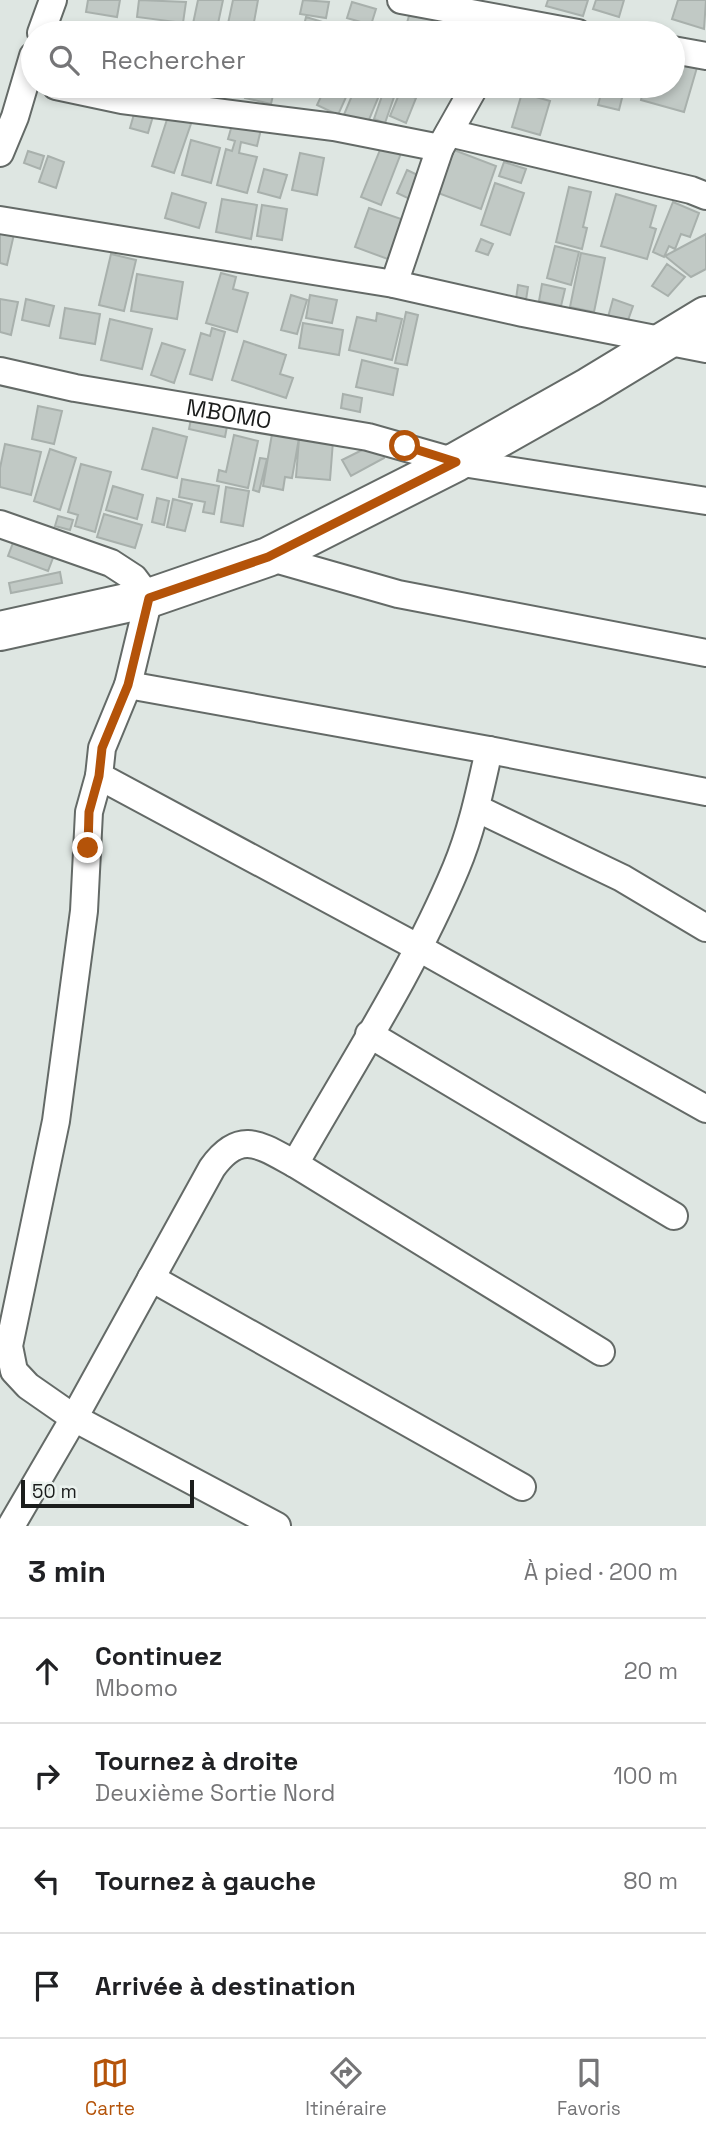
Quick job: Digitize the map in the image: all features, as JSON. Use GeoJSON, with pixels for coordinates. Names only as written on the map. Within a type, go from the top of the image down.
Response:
{"type":"FeatureCollection","features":[{"type":"Feature","properties":{"kind":"main road"},"geometry":{"type":"LineString","coordinates":[[0,631],[149,598],[268,557],[456,462],[706,316]]}},
{"type":"Feature","properties":{"kind":"street"},"geometry":{"type":"LineString","coordinates":[[45,21],[53,0]]}},
{"type":"Feature","properties":{"kind":"street"},"geometry":{"type":"LineString","coordinates":[[401,0],[512,18]]}},
{"type":"Feature","properties":{"kind":"street"},"geometry":{"type":"LineString","coordinates":[[685,52],[706,56]]}},
{"type":"Feature","properties":{"kind":"street"},"geometry":{"type":"LineString","coordinates":[[0,153],[21,98]]}},
{"type":"Feature","properties":{"kind":"street"},"geometry":{"type":"LineString","coordinates":[[112,98],[444,141],[691,190],[706,196]]}},
{"type":"Feature","properties":{"kind":"street"},"geometry":{"type":"LineString","coordinates":[[394,284],[444,141],[468,98]]}},
{"type":"Feature","properties":{"kind":"street"},"geometry":{"type":"LineString","coordinates":[[0,220],[394,284],[706,349]]}},
{"type":"Feature","properties":{"kind":"street","name":"MBOMO"},"geometry":{"type":"LineString","coordinates":[[0,371],[75,388],[368,437],[456,462],[706,500]]}},
{"type":"Feature","properties":{"kind":"street"},"geometry":{"type":"LineString","coordinates":[[0,524],[111,563],[134,578],[149,598],[128,685],[102,748],[99,776],[89,812],[84,911],[56,1121],[9,1346],[14,1371],[28,1386],[74,1418],[277,1526]]}},
{"type":"Feature","properties":{"kind":"street"},"geometry":{"type":"LineString","coordinates":[[268,557],[398,594],[706,653]]}},
{"type":"Feature","properties":{"kind":"street"},"geometry":{"type":"LineString","coordinates":[[128,685],[706,792]]}},
{"type":"Feature","properties":{"kind":"street"},"geometry":{"type":"LineString","coordinates":[[295,1164],[419,948],[456,867],[476,808],[489,750]]}},
{"type":"Feature","properties":{"kind":"street"},"geometry":{"type":"LineString","coordinates":[[99,776],[419,948],[706,1109]]}},
{"type":"Feature","properties":{"kind":"street"},"geometry":{"type":"LineString","coordinates":[[476,808],[622,878],[706,928]]}},
{"type":"Feature","properties":{"kind":"street"},"geometry":{"type":"LineString","coordinates":[[369,1034],[674,1216]]}},
{"type":"Feature","properties":{"kind":"street"},"geometry":{"type":"LineString","coordinates":[[11,1526],[222,1155],[234,1146],[257,1144],[295,1164],[601,1352]]}},
{"type":"Feature","properties":{"kind":"street"},"geometry":{"type":"LineString","coordinates":[[151,1278],[522,1487]]}},
{"type":"Feature","properties":{"kind":"building"},"geometry":{"type":"Polygon","coordinates":[[[88,0],[120,0],[117,17],[86,12],[88,0]]]}},
{"type":"Feature","properties":{"kind":"building"},"geometry":{"type":"Polygon","coordinates":[[[139,0],[186,2],[183,21],[137,17],[139,0]]]}},
{"type":"Feature","properties":{"kind":"building"},"geometry":{"type":"Polygon","coordinates":[[[198,0],[223,0],[219,21],[194,21],[198,0]]]}},
{"type":"Feature","properties":{"kind":"building"},"geometry":{"type":"Polygon","coordinates":[[[233,0],[258,0],[254,21],[229,21],[233,0]]]}},
{"type":"Feature","properties":{"kind":"building"},"geometry":{"type":"Polygon","coordinates":[[[303,0],[329,2],[326,18],[300,14],[303,0]]]}},
{"type":"Feature","properties":{"kind":"building"},"geometry":{"type":"Polygon","coordinates":[[[548,0],[588,0],[583,16],[546,6],[548,0]]]}},
{"type":"Feature","properties":{"kind":"building"},"geometry":{"type":"Polygon","coordinates":[[[596,0],[624,0],[619,17],[593,9],[596,0]]]}},
{"type":"Feature","properties":{"kind":"building"},"geometry":{"type":"Polygon","coordinates":[[[678,0],[706,0],[704,29],[672,19],[678,0]]]}},
{"type":"Feature","properties":{"kind":"building"},"geometry":{"type":"Polygon","coordinates":[[[352,2],[376,9],[372,21],[347,18],[352,2]]]}},
{"type":"Feature","properties":{"kind":"building"},"geometry":{"type":"Polygon","coordinates":[[[411,9],[451,21],[408,21],[411,9]]]}},
{"type":"Feature","properties":{"kind":"building"},"geometry":{"type":"Polygon","coordinates":[[[685,60],[698,64],[684,112],[641,100],[685,98],[685,60]]]}},
{"type":"Feature","properties":{"kind":"building"},"geometry":{"type":"Polygon","coordinates":[[[245,98],[272,98],[271,104],[245,98]]]}},
{"type":"Feature","properties":{"kind":"building"},"geometry":{"type":"Polygon","coordinates":[[[320,98],[346,98],[338,115],[317,105],[320,98]]]}},
{"type":"Feature","properties":{"kind":"building"},"geometry":{"type":"Polygon","coordinates":[[[351,98],[378,98],[366,127],[343,117],[351,98]]]}},
{"type":"Feature","properties":{"kind":"building"},"geometry":{"type":"Polygon","coordinates":[[[381,98],[394,98],[385,123],[374,119],[381,98]]]}},
{"type":"Feature","properties":{"kind":"building"},"geometry":{"type":"Polygon","coordinates":[[[398,98],[416,98],[406,123],[390,116],[398,98]]]}},
{"type":"Feature","properties":{"kind":"building"},"geometry":{"type":"Polygon","coordinates":[[[521,98],[550,101],[540,135],[512,127],[521,98]]]}},
{"type":"Feature","properties":{"kind":"building"},"geometry":{"type":"Polygon","coordinates":[[[600,98],[622,98],[619,110],[598,105],[600,98]]]}},
{"type":"Feature","properties":{"kind":"building"},"geometry":{"type":"Polygon","coordinates":[[[136,107],[154,113],[148,133],[130,128],[136,107]]]}},
{"type":"Feature","properties":{"kind":"building"},"geometry":{"type":"Polygon","coordinates":[[[171,107],[194,115],[174,173],[152,166],[171,107]]]}},
{"type":"Feature","properties":{"kind":"building"},"geometry":{"type":"Polygon","coordinates":[[[234,118],[262,125],[257,146],[241,142],[239,153],[257,157],[247,193],[217,185],[226,149],[232,151],[235,141],[228,139],[234,118]]]}},
{"type":"Feature","properties":{"kind":"building"},"geometry":{"type":"Polygon","coordinates":[[[191,140],[220,148],[211,183],[182,175],[191,140]]]}},
{"type":"Feature","properties":{"kind":"building"},"geometry":{"type":"Polygon","coordinates":[[[384,140],[403,148],[381,205],[361,197],[384,140]]]}},
{"type":"Feature","properties":{"kind":"building"},"geometry":{"type":"Polygon","coordinates":[[[454,150],[496,166],[481,209],[438,193],[454,150]]]}},
{"type":"Feature","properties":{"kind":"building"},"geometry":{"type":"Polygon","coordinates":[[[28,151],[44,156],[40,169],[24,163],[28,151]]]}},
{"type":"Feature","properties":{"kind":"building"},"geometry":{"type":"Polygon","coordinates":[[[300,153],[324,158],[317,195],[292,190],[300,153]]]}},
{"type":"Feature","properties":{"kind":"building"},"geometry":{"type":"Polygon","coordinates":[[[48,156],[64,162],[56,188],[39,182],[48,156]]]}},
{"type":"Feature","properties":{"kind":"building"},"geometry":{"type":"Polygon","coordinates":[[[504,162],[526,169],[521,183],[499,176],[504,162]]]}},
{"type":"Feature","properties":{"kind":"building"},"geometry":{"type":"Polygon","coordinates":[[[264,169],[287,175],[280,198],[258,192],[264,169]]]}},
{"type":"Feature","properties":{"kind":"building"},"geometry":{"type":"Polygon","coordinates":[[[407,170],[424,178],[414,201],[397,193],[407,170]]]}},
{"type":"Feature","properties":{"kind":"building"},"geometry":{"type":"Polygon","coordinates":[[[495,183],[524,193],[510,235],[481,225],[495,183]]]}},
{"type":"Feature","properties":{"kind":"building"},"geometry":{"type":"Polygon","coordinates":[[[569,187],[591,192],[583,227],[587,228],[582,249],[556,242],[569,187]]]}},
{"type":"Feature","properties":{"kind":"building"},"geometry":{"type":"Polygon","coordinates":[[[172,193],[206,203],[199,228],[165,218],[172,193]]]}},
{"type":"Feature","properties":{"kind":"building"},"geometry":{"type":"Polygon","coordinates":[[[616,194],[656,206],[650,227],[656,229],[647,259],[601,246],[616,194]]]}},
{"type":"Feature","properties":{"kind":"building"},"geometry":{"type":"Polygon","coordinates":[[[222,199],[257,205],[251,239],[216,232],[222,199]]]}},
{"type":"Feature","properties":{"kind":"building"},"geometry":{"type":"Polygon","coordinates":[[[673,202],[699,213],[690,237],[681,234],[675,249],[669,246],[664,257],[653,252],[673,202]]]}},
{"type":"Feature","properties":{"kind":"building"},"geometry":{"type":"Polygon","coordinates":[[[262,205],[287,209],[282,240],[257,236],[262,205]]]}},
{"type":"Feature","properties":{"kind":"building"},"geometry":{"type":"Polygon","coordinates":[[[369,208],[410,222],[396,262],[355,247],[369,208]]]}},
{"type":"Feature","properties":{"kind":"building"},"geometry":{"type":"Polygon","coordinates":[[[0,231],[14,234],[7,265],[0,263],[0,231]]]}},
{"type":"Feature","properties":{"kind":"building"},"geometry":{"type":"Polygon","coordinates":[[[706,234],[706,269],[691,277],[665,256],[706,234]]]}},
{"type":"Feature","properties":{"kind":"building"},"geometry":{"type":"Polygon","coordinates":[[[481,239],[493,244],[488,255],[476,251],[481,239]]]}},
{"type":"Feature","properties":{"kind":"building"},"geometry":{"type":"Polygon","coordinates":[[[555,246],[579,252],[571,285],[547,278],[555,246]]]}},
{"type":"Feature","properties":{"kind":"building"},"geometry":{"type":"Polygon","coordinates":[[[581,253],[605,258],[594,312],[570,307],[581,253]]]}},
{"type":"Feature","properties":{"kind":"building"},"geometry":{"type":"Polygon","coordinates":[[[111,254],[136,260],[124,311],[99,305],[111,254]]]}},
{"type":"Feature","properties":{"kind":"building"},"geometry":{"type":"Polygon","coordinates":[[[667,264],[685,277],[668,296],[652,286],[667,264]]]}},
{"type":"Feature","properties":{"kind":"building"},"geometry":{"type":"Polygon","coordinates":[[[221,273],[236,277],[233,289],[248,293],[237,332],[206,323],[221,273]]]}},
{"type":"Feature","properties":{"kind":"building"},"geometry":{"type":"Polygon","coordinates":[[[137,274],[183,282],[177,319],[131,311],[137,274]]]}},
{"type":"Feature","properties":{"kind":"building"},"geometry":{"type":"Polygon","coordinates":[[[542,284],[565,289],[561,306],[539,301],[542,284]]]}},
{"type":"Feature","properties":{"kind":"building"},"geometry":{"type":"Polygon","coordinates":[[[518,285],[528,287],[526,300],[516,299],[518,285]]]}},
{"type":"Feature","properties":{"kind":"building"},"geometry":{"type":"Polygon","coordinates":[[[291,295],[307,300],[297,334],[281,330],[291,295]]]}},
{"type":"Feature","properties":{"kind":"building"},"geometry":{"type":"Polygon","coordinates":[[[310,295],[337,300],[332,323],[306,318],[310,295]]]}},
{"type":"Feature","properties":{"kind":"building"},"geometry":{"type":"Polygon","coordinates":[[[0,299],[18,302],[11,335],[0,332],[0,299]]]}},
{"type":"Feature","properties":{"kind":"building"},"geometry":{"type":"Polygon","coordinates":[[[26,299],[54,306],[49,326],[22,320],[26,299]]]}},
{"type":"Feature","properties":{"kind":"building"},"geometry":{"type":"Polygon","coordinates":[[[613,299],[633,306],[627,323],[608,317],[613,299]]]}},
{"type":"Feature","properties":{"kind":"building"},"geometry":{"type":"Polygon","coordinates":[[[65,308],[100,314],[95,344],[60,338],[65,308]]]}},
{"type":"Feature","properties":{"kind":"building"},"geometry":{"type":"Polygon","coordinates":[[[406,312],[418,315],[407,365],[395,363],[406,312]]]}},
{"type":"Feature","properties":{"kind":"building"},"geometry":{"type":"Polygon","coordinates":[[[377,313],[402,319],[392,360],[349,350],[357,317],[376,321],[377,313]]]}},
{"type":"Feature","properties":{"kind":"building"},"geometry":{"type":"Polygon","coordinates":[[[110,319],[152,329],[142,369],[101,360],[110,319]]]}},
{"type":"Feature","properties":{"kind":"building"},"geometry":{"type":"Polygon","coordinates":[[[303,323],[343,330],[339,355],[299,348],[303,323]]]}},
{"type":"Feature","properties":{"kind":"building"},"geometry":{"type":"Polygon","coordinates":[[[212,328],[225,332],[212,380],[190,374],[201,333],[210,336],[212,328]]]}},
{"type":"Feature","properties":{"kind":"building"},"geometry":{"type":"Polygon","coordinates":[[[244,341],[286,355],[280,374],[293,378],[286,398],[232,380],[244,341]]]}},
{"type":"Feature","properties":{"kind":"building"},"geometry":{"type":"Polygon","coordinates":[[[162,343],[185,350],[174,383],[151,375],[162,343]]]}},
{"type":"Feature","properties":{"kind":"building"},"geometry":{"type":"Polygon","coordinates":[[[362,360],[398,369],[393,395],[356,387],[362,360]]]}},
{"type":"Feature","properties":{"kind":"building"},"geometry":{"type":"Polygon","coordinates":[[[343,394],[362,398],[360,412],[341,408],[343,394]]]}},
{"type":"Feature","properties":{"kind":"building"},"geometry":{"type":"Polygon","coordinates":[[[38,406],[62,411],[54,444],[32,439],[38,406]]]}},
{"type":"Feature","properties":{"kind":"building"},"geometry":{"type":"Polygon","coordinates":[[[192,414],[228,421],[225,437],[189,429],[192,414]]]}},
{"type":"Feature","properties":{"kind":"building"},"geometry":{"type":"Polygon","coordinates":[[[153,428],[187,437],[177,478],[142,469],[153,428]]]}},
{"type":"Feature","properties":{"kind":"building"},"geometry":{"type":"Polygon","coordinates":[[[272,434],[299,438],[292,478],[285,477],[283,490],[263,486],[272,434]]]}},
{"type":"Feature","properties":{"kind":"building"},"geometry":{"type":"Polygon","coordinates":[[[234,435],[258,441],[248,488],[217,481],[219,470],[226,472],[234,435]]]}},
{"type":"Feature","properties":{"kind":"building"},"geometry":{"type":"Polygon","coordinates":[[[299,439],[333,441],[330,480],[296,477],[299,439]]]}},
{"type":"Feature","properties":{"kind":"building"},"geometry":{"type":"Polygon","coordinates":[[[5,444],[41,452],[31,495],[0,487],[0,468],[5,444]]]}},
{"type":"Feature","properties":{"kind":"building"},"geometry":{"type":"Polygon","coordinates":[[[370,446],[386,450],[384,458],[351,476],[342,460],[370,446]]]}},
{"type":"Feature","properties":{"kind":"building"},"geometry":{"type":"Polygon","coordinates":[[[50,449],[76,458],[60,510],[34,501],[50,449]]]}},
{"type":"Feature","properties":{"kind":"building"},"geometry":{"type":"Polygon","coordinates":[[[260,458],[267,459],[259,492],[253,490],[260,458]]]}},
{"type":"Feature","properties":{"kind":"building"},"geometry":{"type":"Polygon","coordinates":[[[81,464],[111,472],[95,532],[75,526],[78,515],[68,512],[81,464]]]}},
{"type":"Feature","properties":{"kind":"building"},"geometry":{"type":"Polygon","coordinates":[[[182,479],[219,486],[214,514],[203,512],[205,502],[179,497],[182,479]]]}},
{"type":"Feature","properties":{"kind":"building"},"geometry":{"type":"Polygon","coordinates":[[[113,486],[143,495],[137,519],[106,510],[113,486]]]}},
{"type":"Feature","properties":{"kind":"building"},"geometry":{"type":"Polygon","coordinates":[[[226,487],[249,491],[243,526],[221,522],[226,487]]]}},
{"type":"Feature","properties":{"kind":"building"},"geometry":{"type":"Polygon","coordinates":[[[157,498],[169,501],[164,525],[152,522],[157,498]]]}},
{"type":"Feature","properties":{"kind":"building"},"geometry":{"type":"Polygon","coordinates":[[[173,499],[192,504],[185,531],[167,527],[173,499]]]}},
{"type":"Feature","properties":{"kind":"building"},"geometry":{"type":"Polygon","coordinates":[[[104,514],[142,525],[135,548],[97,537],[104,514]]]}},
{"type":"Feature","properties":{"kind":"building"},"geometry":{"type":"Polygon","coordinates":[[[58,516],[73,520],[70,530],[55,526],[58,516]]]}},
{"type":"Feature","properties":{"kind":"building"},"geometry":{"type":"Polygon","coordinates":[[[16,535],[56,550],[48,571],[8,556],[16,535]]]}},
{"type":"Feature","properties":{"kind":"building"},"geometry":{"type":"Polygon","coordinates":[[[60,572],[62,583],[11,593],[9,583],[60,572]]]}},
{"type":"Feature","properties":{"kind":"route"},"geometry":{"type":"LineString","coordinates":[[88,848],[89,812],[99,776],[102,748],[128,685],[149,598],[268,557],[456,462],[405,446]]}}]}
